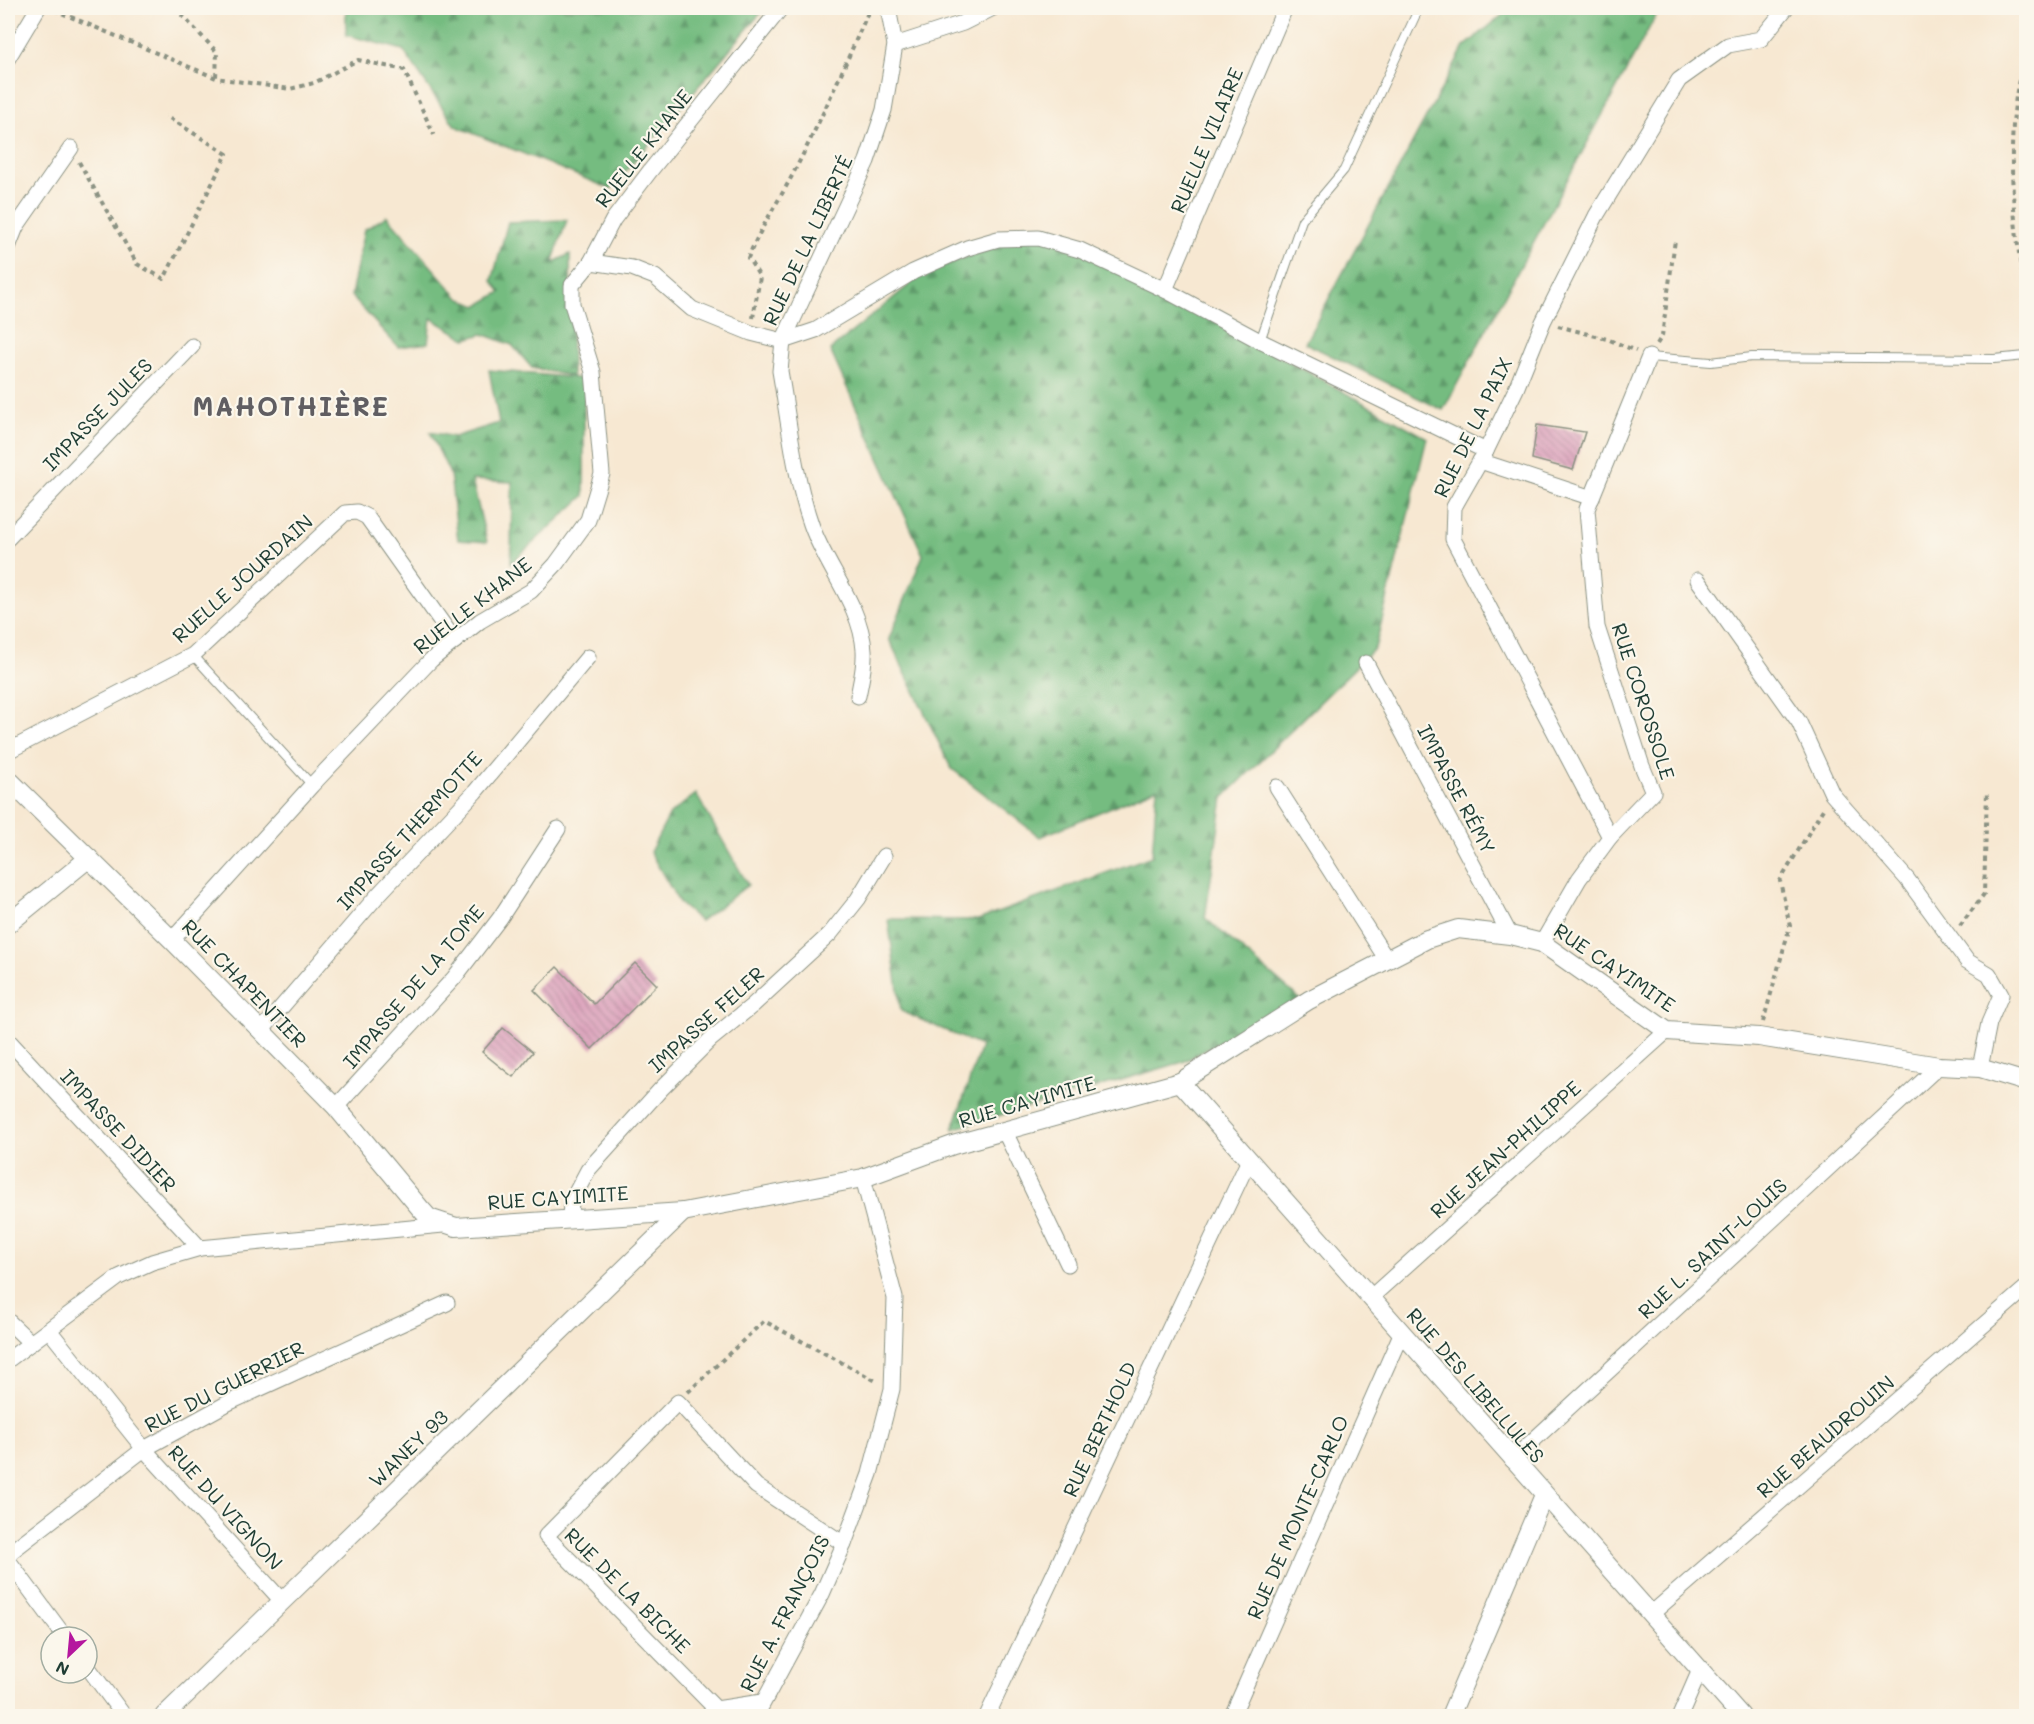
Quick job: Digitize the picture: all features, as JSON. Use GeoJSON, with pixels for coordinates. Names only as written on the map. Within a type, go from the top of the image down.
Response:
{"type":"FeatureCollection","features":[{"type":"Feature","properties":{"kind":"street"},"geometry":{"type":"LineString","coordinates":[[8,58],[38,8]]}},
{"type":"Feature","properties":{"kind":"street","name":"RUELLE KHANE"},"geometry":{"type":"LineString","coordinates":[[172,940],[312,785],[431,660],[480,621],[531,591],[556,564],[588,520],[597,497],[602,474],[593,372],[572,304],[572,285],[591,262],[613,220],[781,8]]}},
{"type":"Feature","properties":{"kind":"street","name":"RUE DE LA LIBERTÉ"},"geometry":{"type":"LineString","coordinates":[[858,696],[863,666],[861,635],[853,612],[820,547],[802,496],[780,371],[783,341],[867,161],[884,110],[895,45],[888,8]]}},
{"type":"Feature","properties":{"kind":"street"},"geometry":{"type":"LineString","coordinates":[[895,45],[963,23],[993,8]]}},
{"type":"Feature","properties":{"kind":"street","name":"RUELLE VILAIRE"},"geometry":{"type":"LineString","coordinates":[[1165,290],[1285,8]]}},
{"type":"Feature","properties":{"kind":"street","name":"RUE DE LA PAIX"},"geometry":{"type":"LineString","coordinates":[[1610,837],[1453,540],[1454,507],[1483,456],[1516,389],[1543,322],[1596,216],[1679,80],[1728,45],[1761,39],[1786,8]]}},
{"type":"Feature","properties":{"kind":"street"},"geometry":{"type":"LineString","coordinates":[[8,247],[16,227],[71,148]]}},
{"type":"Feature","properties":{"kind":"street"},"geometry":{"type":"LineString","coordinates":[[591,262],[632,268],[655,277],[692,309],[751,333],[783,341],[816,330],[913,272],[967,248],[998,239],[1038,238],[1069,247],[1165,290],[1483,456],[1592,498]]}},
{"type":"Feature","properties":{"kind":"street","name":"IMPASSE JULES"},"geometry":{"type":"LineString","coordinates":[[8,538],[192,346]]}},
{"type":"Feature","properties":{"kind":"street","name":"RUE COROSSOLE"},"geometry":{"type":"LineString","coordinates":[[1610,837],[1653,792],[1642,766],[1597,627],[1587,509],[1649,357]]}},
{"type":"Feature","properties":{"kind":"street","name":"RUELLE JOURDAIN"},"geometry":{"type":"LineString","coordinates":[[8,750],[193,656],[345,513],[351,512],[367,517],[455,641]]}},
{"type":"Feature","properties":{"kind":"street"},"geometry":{"type":"LineString","coordinates":[[1698,580],[1799,722],[1832,794],[1907,879],[1967,961],[1989,974],[2001,995],[1989,1023],[1980,1068]]}},
{"type":"Feature","properties":{"kind":"street","name":"IMPASSE THERMOTTE"},"geometry":{"type":"LineString","coordinates":[[261,1031],[378,895],[475,792],[588,657]]}},
{"type":"Feature","properties":{"kind":"street","name":"IMPASSE RÉMY"},"geometry":{"type":"LineString","coordinates":[[1366,663],[1510,935]]}},
{"type":"Feature","properties":{"kind":"street","name":"RUE CHAPENTIER"},"geometry":{"type":"LineString","coordinates":[[8,779],[172,940],[336,1107],[429,1218],[443,1225]]}},
{"type":"Feature","properties":{"kind":"street"},"geometry":{"type":"LineString","coordinates":[[1277,787],[1386,960]]}},
{"type":"Feature","properties":{"kind":"street","name":"IMPASSE DE LA TOME"},"geometry":{"type":"LineString","coordinates":[[336,1107],[453,978],[500,918],[558,829]]}},
{"type":"Feature","properties":{"kind":"street"},"geometry":{"type":"LineString","coordinates":[[1542,943],[1579,879],[1610,837]]}},
{"type":"Feature","properties":{"kind":"street","name":"IMPASSE FELER"},"geometry":{"type":"LineString","coordinates":[[570,1219],[571,1202],[588,1170],[661,1089],[710,1040],[753,1005],[830,934],[858,899],[884,856]]}},
{"type":"Feature","properties":{"kind":"street"},"geometry":{"type":"LineString","coordinates":[[8,924],[89,858]]}},
{"type":"Feature","properties":{"kind":"street","name":"RUE CAYIMITE"},"geometry":{"type":"LineString","coordinates":[[8,1360],[119,1276],[152,1262],[200,1248],[443,1225],[456,1227],[684,1212],[863,1178],[953,1144],[1180,1082],[1309,1000],[1427,939],[1458,929],[1510,935],[1542,943],[1667,1031],[1759,1037],[1940,1066],[1980,1068],[2026,1082]]}},
{"type":"Feature","properties":{"kind":"street","name":"RUE JEAN-PHILIPPE"},"geometry":{"type":"LineString","coordinates":[[1370,1298],[1667,1031]]}},
{"type":"Feature","properties":{"kind":"street","name":"IMPASSE DIDIER"},"geometry":{"type":"LineString","coordinates":[[8,1040],[200,1248]]}},
{"type":"Feature","properties":{"kind":"street","name":"RUE L. SAINT-LOUIS"},"geometry":{"type":"LineString","coordinates":[[1512,1460],[1940,1066]]}},
{"type":"Feature","properties":{"kind":"street","name":"RUE DES LIBELLULES"},"geometry":{"type":"LineString","coordinates":[[1180,1082],[1512,1460],[1741,1716]]}},
{"type":"Feature","properties":{"kind":"street"},"geometry":{"type":"LineString","coordinates":[[1004,1130],[1068,1264]]}},
{"type":"Feature","properties":{"kind":"street","name":"RUE BERTHOLD"},"geometry":{"type":"LineString","coordinates":[[987,1716],[1249,1160]]}},
{"type":"Feature","properties":{"kind":"street","name":"RUE A. FRANÇOIS"},"geometry":{"type":"LineString","coordinates":[[756,1716],[822,1594],[844,1544],[870,1474],[892,1389],[895,1298],[863,1178]]}},
{"type":"Feature","properties":{"kind":"street","name":"WANEY 93"},"geometry":{"type":"LineString","coordinates":[[164,1716],[684,1212]]}},
{"type":"Feature","properties":{"kind":"street","name":"RUE BEAUDROUIN"},"geometry":{"type":"LineString","coordinates":[[1650,1615],[2026,1288]]}},
{"type":"Feature","properties":{"kind":"street","name":"RUE DU GUERRIER"},"geometry":{"type":"LineString","coordinates":[[8,1554],[144,1449],[228,1403],[447,1303]]}},
{"type":"Feature","properties":{"kind":"street"},"geometry":{"type":"LineString","coordinates":[[8,1321],[31,1343]]}},
{"type":"Feature","properties":{"kind":"street","name":"RUE DU VIGNON"},"geometry":{"type":"LineString","coordinates":[[49,1330],[144,1449],[282,1601]]}},
{"type":"Feature","properties":{"kind":"street","name":"RUE DE MONTE-CARLO"},"geometry":{"type":"LineString","coordinates":[[1232,1716],[1401,1334]]}},
{"type":"Feature","properties":{"kind":"street"},"geometry":{"type":"LineString","coordinates":[[678,1402],[756,1486],[844,1544]]}},
{"type":"Feature","properties":{"kind":"street","name":"RUE DE LA BICHE"},"geometry":{"type":"LineString","coordinates":[[678,1402],[546,1536],[712,1713]]}},
{"type":"Feature","properties":{"kind":"street"},"geometry":{"type":"LineString","coordinates":[[1450,1716],[1544,1495]]}},
{"type":"Feature","properties":{"kind":"street"},"geometry":{"type":"LineString","coordinates":[[8,1560],[56,1625]]}},
{"type":"Feature","properties":{"kind":"street"},"geometry":{"type":"LineString","coordinates":[[1680,1716],[1700,1670]]}},
{"type":"Feature","properties":{"kind":"street"},"geometry":{"type":"LineString","coordinates":[[99,1682],[124,1716]]}},
{"type":"Feature","properties":{"kind":"street"},"geometry":{"type":"LineString","coordinates":[[712,1713],[762,1702]]}},
{"type":"Feature","properties":{"kind":"lane"},"geometry":{"type":"LineString","coordinates":[[1260,341],[1302,220],[1344,170],[1419,8]]}},
{"type":"Feature","properties":{"kind":"lane"},"geometry":{"type":"LineString","coordinates":[[1649,357],[1710,363],[1752,357],[1994,358],[2026,356]]}},
{"type":"Feature","properties":{"kind":"lane"},"geometry":{"type":"LineString","coordinates":[[193,656],[312,785]]}},
{"type":"Feature","properties":{"kind":"path"},"geometry":{"type":"LineString","coordinates":[[48,8],[216,78],[290,89],[314,83],[358,60],[404,70],[434,135]]}},
{"type":"Feature","properties":{"kind":"path"},"geometry":{"type":"LineString","coordinates":[[175,8],[217,52],[216,78]]}},
{"type":"Feature","properties":{"kind":"path"},"geometry":{"type":"LineString","coordinates":[[751,333],[760,277],[748,258],[757,236],[795,170],[843,71],[870,8]]}},
{"type":"Feature","properties":{"kind":"path"},"geometry":{"type":"LineString","coordinates":[[2026,54],[2020,73],[2012,147],[2019,260],[2026,294]]}},
{"type":"Feature","properties":{"kind":"path"},"geometry":{"type":"LineString","coordinates":[[71,148],[137,264],[164,279],[227,154],[166,116]]}},
{"type":"Feature","properties":{"kind":"path"},"geometry":{"type":"LineString","coordinates":[[1543,322],[1607,339],[1649,357],[1662,336],[1675,240]]}},
{"type":"Feature","properties":{"kind":"path"},"geometry":{"type":"LineString","coordinates":[[1950,938],[1984,894],[1987,791]]}},
{"type":"Feature","properties":{"kind":"path"},"geometry":{"type":"LineString","coordinates":[[1759,1037],[1790,926],[1780,881],[1832,794]]}},
{"type":"Feature","properties":{"kind":"path"},"geometry":{"type":"LineString","coordinates":[[678,1402],[724,1356],[764,1321],[892,1389]]}},
{"type":"Feature","properties":{"kind":"green space"},"geometry":{"type":"Polygon","coordinates":[[[346,8],[765,8],[611,189],[455,126],[403,50],[346,35],[346,8]]]}},
{"type":"Feature","properties":{"kind":"green space"},"geometry":{"type":"Polygon","coordinates":[[[1511,8],[1660,8],[1443,410],[1305,343],[1464,47],[1511,8]]]}},
{"type":"Feature","properties":{"kind":"green space"},"geometry":{"type":"Polygon","coordinates":[[[387,216],[459,298],[477,306],[501,292],[492,281],[508,222],[567,220],[552,263],[570,254],[572,376],[532,368],[512,345],[483,334],[466,339],[431,318],[428,343],[398,347],[351,296],[364,230],[387,216]]]}},
{"type":"Feature","properties":{"kind":"green space"},"geometry":{"type":"Polygon","coordinates":[[[1047,228],[1427,438],[1375,648],[1223,798],[1205,918],[1300,999],[1183,1062],[953,1129],[981,1046],[901,1011],[888,919],[978,920],[1152,856],[1157,788],[1040,837],[951,768],[889,639],[923,555],[830,350],[925,272],[1047,228]]]}},
{"type":"Feature","properties":{"kind":"green space"},"geometry":{"type":"Polygon","coordinates":[[[489,370],[588,379],[584,405],[584,496],[511,563],[512,482],[472,480],[487,542],[458,540],[450,474],[430,432],[454,437],[499,423],[489,370]]]}},
{"type":"Feature","properties":{"kind":"green space"},"geometry":{"type":"Polygon","coordinates":[[[696,794],[748,885],[700,921],[680,904],[650,852],[670,814],[696,794]]]}},
{"type":"Feature","properties":{"kind":"building"},"geometry":{"type":"Polygon","coordinates":[[[1537,425],[1585,432],[1573,470],[1532,459],[1537,425]]]}},
{"type":"Feature","properties":{"kind":"building"},"geometry":{"type":"Polygon","coordinates":[[[635,963],[657,985],[592,1049],[534,990],[557,967],[594,1004],[635,963]]]}},
{"type":"Feature","properties":{"kind":"building"},"geometry":{"type":"Polygon","coordinates":[[[503,1028],[533,1052],[513,1077],[482,1052],[503,1028]]]}},
{"type":"Feature","properties":{"kind":"district","name":"MAHOTHIÈRE"},"geometry":{"type":"Point","coordinates":[291,406]}}]}
